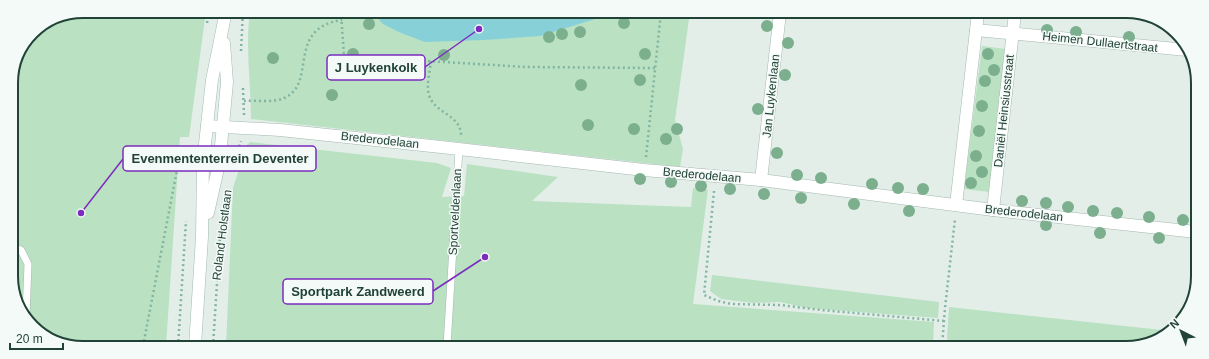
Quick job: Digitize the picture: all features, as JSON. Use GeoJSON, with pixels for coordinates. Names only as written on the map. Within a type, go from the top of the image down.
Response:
{"type":"FeatureCollection","features":[{"type":"Feature","properties":{"kind":"street","name":"Roland Holstlaan"},"geometry":{"type":"LineString","coordinates":[[195,341],[202,237],[203,162],[212,80],[225,18]]}},
{"type":"Feature","properties":{"kind":"street","name":"Jan Luykenlaan"},"geometry":{"type":"LineString","coordinates":[[761,180],[779,18]]}},
{"type":"Feature","properties":{"kind":"street"},"geometry":{"type":"LineString","coordinates":[[956,205],[977,18]]}},
{"type":"Feature","properties":{"kind":"street","name":"Daniël Heinsiusstraat"},"geometry":{"type":"LineString","coordinates":[[993,210],[1015,18]]}},
{"type":"Feature","properties":{"kind":"street","name":"Roland Holstlaan"},"geometry":{"type":"LineString","coordinates":[[202,237],[219,164],[227,82],[223,27]]}},
{"type":"Feature","properties":{"kind":"street","name":"Heimen Dullaertstraat"},"geometry":{"type":"LineString","coordinates":[[976,30],[1181,49]]}},
{"type":"Feature","properties":{"kind":"street","name":"Brederodelaan"},"geometry":{"type":"LineString","coordinates":[[207,126],[244,127],[644,170],[761,180],[993,210],[1191,231]]}},
{"type":"Feature","properties":{"kind":"lane","name":"Sportveldenlaan"},"geometry":{"type":"LineString","coordinates":[[447,341],[459,149]]}},
{"type":"Feature","properties":{"kind":"lane"},"geometry":{"type":"LineString","coordinates":[[18,249],[21,250],[28,264],[26,308]]}},
{"type":"Feature","properties":{"kind":"path"},"geometry":{"type":"LineString","coordinates":[[644,170],[660,18]]}},
{"type":"Feature","properties":{"kind":"path"},"geometry":{"type":"LineString","coordinates":[[244,101],[274,101],[289,96],[300,80],[307,44],[310,38],[322,26],[331,21],[342,20],[344,56],[353,62],[411,60],[526,67],[655,68]]}},
{"type":"Feature","properties":{"kind":"path"},"geometry":{"type":"LineString","coordinates":[[431,61],[428,94],[435,105],[459,125],[461,136],[459,149]]}},
{"type":"Feature","properties":{"kind":"path"},"geometry":{"type":"LineString","coordinates":[[219,164],[232,165],[242,139],[244,127]]}},
{"type":"Feature","properties":{"kind":"path"},"geometry":{"type":"LineString","coordinates":[[144,341],[179,160],[203,162]]}},
{"type":"Feature","properties":{"kind":"path"},"geometry":{"type":"LineString","coordinates":[[716,176],[704,295],[718,301],[731,304],[780,305],[944,321]]}},
{"type":"Feature","properties":{"kind":"path"},"geometry":{"type":"LineString","coordinates":[[942,341],[956,205]]}},
{"type":"Feature","properties":{"kind":"path","name":"Roland Holstlaan"},"geometry":{"type":"LineString","coordinates":[[213,341],[222,213]]}},
{"type":"Feature","properties":{"kind":"path"},"geometry":{"type":"LineString","coordinates":[[178,341],[186,219]]}},
{"type":"Feature","properties":{"kind":"green space"},"geometry":{"type":"Polygon","coordinates":[[[205,18],[189,137],[180,137],[166,341],[83,341],[66,339],[43,328],[31,316],[23,301],[19,289],[18,276],[18,78],[20,66],[31,43],[50,27],[62,21],[74,19],[205,18]]]}},
{"type":"Feature","properties":{"kind":"green space"},"geometry":{"type":"Polygon","coordinates":[[[249,18],[689,18],[675,120],[683,149],[680,167],[251,119],[248,52],[249,18]]]}},
{"type":"Feature","properties":{"kind":"green space"},"geometry":{"type":"Polygon","coordinates":[[[982,46],[1006,49],[989,192],[964,189],[982,46]]]}},
{"type":"Feature","properties":{"kind":"green space"},"geometry":{"type":"Polygon","coordinates":[[[250,142],[437,163],[451,168],[442,197],[464,196],[467,164],[558,177],[532,201],[691,207],[693,188],[708,190],[693,304],[934,322],[933,341],[226,341],[233,188],[247,145],[250,142]]]}},
{"type":"Feature","properties":{"kind":"green space"},"geometry":{"type":"Polygon","coordinates":[[[712,275],[939,302],[938,318],[807,308],[780,302],[753,303],[721,299],[710,291],[712,275]]]}},
{"type":"Feature","properties":{"kind":"green space"},"geometry":{"type":"Polygon","coordinates":[[[949,307],[1161,330],[1151,336],[1131,341],[948,341],[949,307]]]}},
{"type":"Feature","properties":{"kind":"water"},"geometry":{"type":"Polygon","coordinates":[[[378,18],[598,18],[540,36],[425,42],[383,24],[378,18]]]}},
{"type":"Feature","properties":{"kind":"place","name":"J Luykenkolk"},"geometry":{"type":"Point","coordinates":[479,29]}},
{"type":"Feature","properties":{"kind":"place","name":"Evenmententerrein Deventer"},"geometry":{"type":"Point","coordinates":[81,213]}},
{"type":"Feature","properties":{"kind":"place","name":"Sportpark Zandweerd"},"geometry":{"type":"Point","coordinates":[485,257]}}]}
